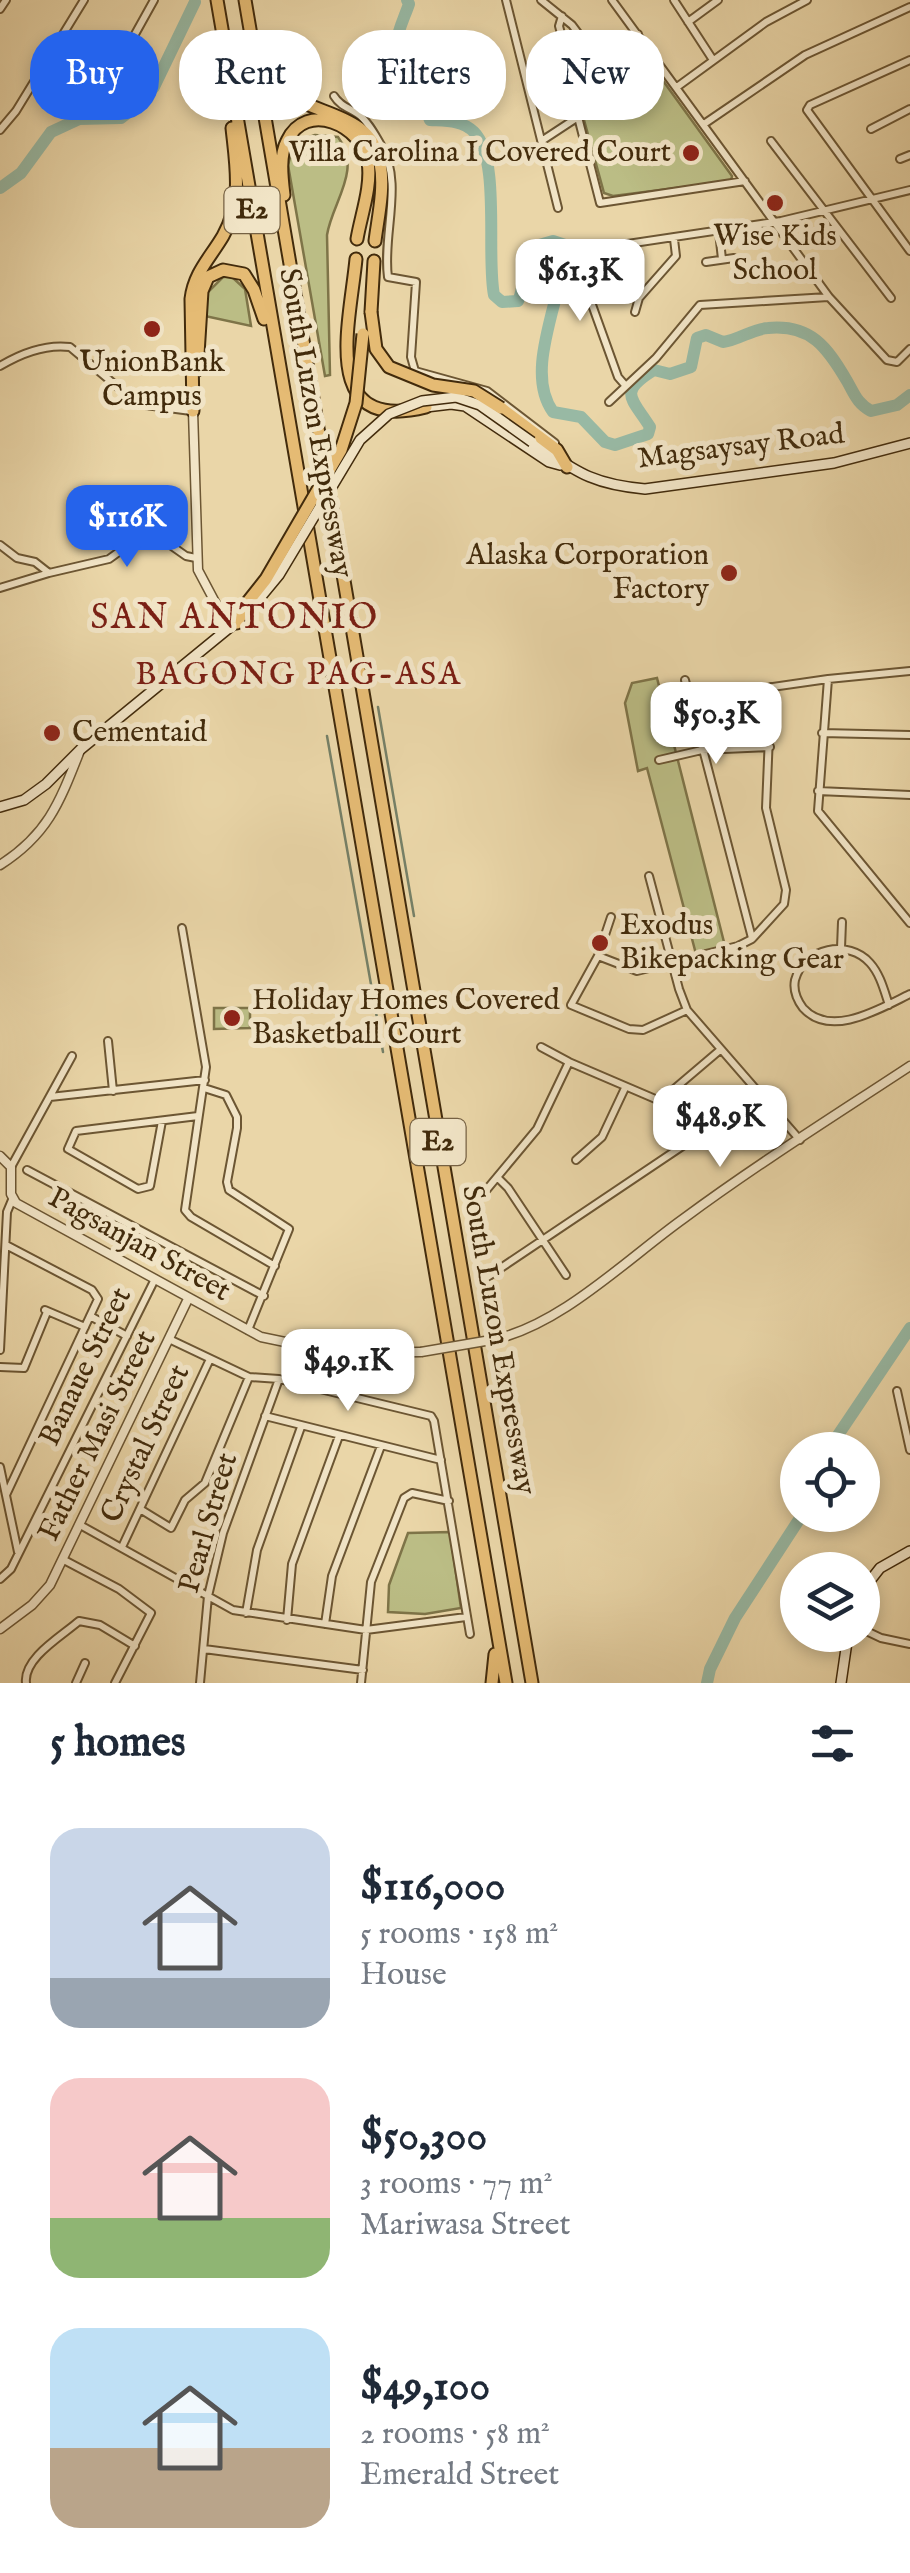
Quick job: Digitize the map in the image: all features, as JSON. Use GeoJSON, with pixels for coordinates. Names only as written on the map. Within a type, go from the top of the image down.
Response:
{"type":"FeatureCollection","features":[{"type":"Feature","properties":{"kind":"highway","name":"South Luzon Expressway"},"geometry":{"type":"LineString","coordinates":[[217,0],[223,30]]}},
{"type":"Feature","properties":{"kind":"highway","name":"South Luzon Expressway"},"geometry":{"type":"LineString","coordinates":[[246,0],[524,1638],[535,1683]]}},
{"type":"Feature","properties":{"kind":"highway"},"geometry":{"type":"LineString","coordinates":[[246,0],[265,68],[274,82],[292,97],[349,120],[374,147],[381,176],[376,241]]}},
{"type":"Feature","properties":{"kind":"highway"},"geometry":{"type":"LineString","coordinates":[[193,396],[189,342],[194,282],[224,233],[237,195],[232,120]]}},
{"type":"Feature","properties":{"kind":"highway","name":"South Luzon Expressway"},"geometry":{"type":"LineString","coordinates":[[238,120],[506,1683]]}},
{"type":"Feature","properties":{"kind":"highway"},"geometry":{"type":"LineString","coordinates":[[287,249],[284,148],[293,132],[318,120],[346,128],[365,150],[368,174],[357,239]]}},
{"type":"Feature","properties":{"kind":"highway"},"geometry":{"type":"LineString","coordinates":[[356,259],[346,361],[353,388],[374,409],[395,412],[426,407]]}},
{"type":"Feature","properties":{"kind":"highway"},"geometry":{"type":"LineString","coordinates":[[374,260],[371,312],[376,349],[393,370],[434,385],[474,392],[557,450],[570,469]]}},
{"type":"Feature","properties":{"kind":"highway"},"geometry":{"type":"LineString","coordinates":[[192,411],[202,291],[216,272],[238,272],[248,279],[277,361]]}},
{"type":"Feature","properties":{"kind":"highway"},"geometry":{"type":"LineString","coordinates":[[235,624],[272,570],[341,450],[356,404],[364,310],[372,290]]}},
{"type":"Feature","properties":{"kind":"highway"},"geometry":{"type":"LineString","coordinates":[[492,1683],[496,1667],[494,1610]]}},
{"type":"Feature","properties":{"kind":"main road","name":"Magsaysay Road"},"geometry":{"type":"LineString","coordinates":[[251,604],[279,575],[360,440],[389,414],[422,401],[456,397],[475,402],[570,469],[614,486],[659,489],[834,463],[910,444]]}},
{"type":"Feature","properties":{"kind":"main road"},"geometry":{"type":"LineString","coordinates":[[426,407],[465,406],[549,462],[570,469]]}},
{"type":"Feature","properties":{"kind":"main road"},"geometry":{"type":"LineString","coordinates":[[0,807],[30,796],[81,749],[235,624]]}},
{"type":"Feature","properties":{"kind":"main road"},"geometry":{"type":"LineString","coordinates":[[880,1568],[910,1551]]}},
{"type":"Feature","properties":{"kind":"main road"},"geometry":{"type":"LineString","coordinates":[[841,1683],[846,1652]]}},
{"type":"Feature","properties":{"kind":"street"},"geometry":{"type":"LineString","coordinates":[[0,9],[6,0]]}},
{"type":"Feature","properties":{"kind":"street"},"geometry":{"type":"LineString","coordinates":[[65,30],[84,0]]}},
{"type":"Feature","properties":{"kind":"street"},"geometry":{"type":"LineString","coordinates":[[137,30],[154,0]]}},
{"type":"Feature","properties":{"kind":"street"},"geometry":{"type":"LineString","coordinates":[[506,0],[558,208]]}},
{"type":"Feature","properties":{"kind":"street"},"geometry":{"type":"LineString","coordinates":[[541,0],[562,16],[581,36],[580,44],[573,50],[566,49],[561,40],[562,16]]}},
{"type":"Feature","properties":{"kind":"street"},"geometry":{"type":"LineString","coordinates":[[612,0],[635,30]]}},
{"type":"Feature","properties":{"kind":"street"},"geometry":{"type":"LineString","coordinates":[[674,0],[713,60]]}},
{"type":"Feature","properties":{"kind":"street"},"geometry":{"type":"LineString","coordinates":[[688,22],[718,0]]}},
{"type":"Feature","properties":{"kind":"street"},"geometry":{"type":"LineString","coordinates":[[676,87],[766,22],[808,0]]}},
{"type":"Feature","properties":{"kind":"street"},"geometry":{"type":"LineString","coordinates":[[704,124],[793,62],[910,7]]}},
{"type":"Feature","properties":{"kind":"street"},"geometry":{"type":"LineString","coordinates":[[910,60],[807,110],[910,252]]}},
{"type":"Feature","properties":{"kind":"street"},"geometry":{"type":"LineString","coordinates":[[664,70],[830,296],[893,363],[910,348]]}},
{"type":"Feature","properties":{"kind":"street"},"geometry":{"type":"LineString","coordinates":[[0,130],[30,88]]}},
{"type":"Feature","properties":{"kind":"street"},"geometry":{"type":"LineString","coordinates":[[334,96],[339,104],[365,121],[388,162],[388,276],[416,282],[411,357],[416,372],[488,391],[551,439],[570,469]]}},
{"type":"Feature","properties":{"kind":"street"},"geometry":{"type":"LineString","coordinates":[[871,128],[910,110]]}},
{"type":"Feature","properties":{"kind":"street"},"geometry":{"type":"LineString","coordinates":[[543,140],[575,120]]}},
{"type":"Feature","properties":{"kind":"street"},"geometry":{"type":"LineString","coordinates":[[579,120],[600,203],[745,181]]}},
{"type":"Feature","properties":{"kind":"street"},"geometry":{"type":"LineString","coordinates":[[771,141],[891,298]]}},
{"type":"Feature","properties":{"kind":"street"},"geometry":{"type":"LineString","coordinates":[[900,159],[910,155]]}},
{"type":"Feature","properties":{"kind":"street"},"geometry":{"type":"LineString","coordinates":[[574,252],[719,232],[910,190]]}},
{"type":"Feature","properties":{"kind":"street"},"geometry":{"type":"LineString","coordinates":[[719,232],[722,259]]}},
{"type":"Feature","properties":{"kind":"street"},"geometry":{"type":"LineString","coordinates":[[635,312],[639,298],[676,256],[674,238]]}},
{"type":"Feature","properties":{"kind":"street"},"geometry":{"type":"LineString","coordinates":[[598,248],[591,302],[618,376],[625,385]]}},
{"type":"Feature","properties":{"kind":"street"},"geometry":{"type":"LineString","coordinates":[[706,262],[734,258]]}},
{"type":"Feature","properties":{"kind":"street"},"geometry":{"type":"LineString","coordinates":[[609,402],[656,358],[700,305],[830,296]]}},
{"type":"Feature","properties":{"kind":"street"},"geometry":{"type":"LineString","coordinates":[[0,366],[28,353],[70,346],[138,404],[192,411],[196,558],[203,584],[235,624]]}},
{"type":"Feature","properties":{"kind":"street"},"geometry":{"type":"LineString","coordinates":[[425,376],[426,407]]}},
{"type":"Feature","properties":{"kind":"street"},"geometry":{"type":"LineString","coordinates":[[0,588],[109,559],[149,530],[186,556],[196,558]]}},
{"type":"Feature","properties":{"kind":"street"},"geometry":{"type":"LineString","coordinates":[[0,545],[13,556],[35,562],[49,573]]}},
{"type":"Feature","properties":{"kind":"street"},"geometry":{"type":"LineString","coordinates":[[662,703],[908,670]]}},
{"type":"Feature","properties":{"kind":"street"},"geometry":{"type":"LineString","coordinates":[[828,678],[817,805],[824,822],[910,923]]}},
{"type":"Feature","properties":{"kind":"street"},"geometry":{"type":"LineString","coordinates":[[684,680],[752,939]]}},
{"type":"Feature","properties":{"kind":"street"},"geometry":{"type":"LineString","coordinates":[[598,956],[636,972],[673,965],[752,939],[787,898],[766,808],[772,687]]}},
{"type":"Feature","properties":{"kind":"street"},"geometry":{"type":"LineString","coordinates":[[822,733],[910,735]]}},
{"type":"Feature","properties":{"kind":"street"},"geometry":{"type":"LineString","coordinates":[[659,760],[702,750],[770,748]]}},
{"type":"Feature","properties":{"kind":"street"},"geometry":{"type":"LineString","coordinates":[[0,865],[40,833],[81,749]]}},
{"type":"Feature","properties":{"kind":"street"},"geometry":{"type":"LineString","coordinates":[[818,791],[910,795]]}},
{"type":"Feature","properties":{"kind":"street"},"geometry":{"type":"LineString","coordinates":[[649,876],[687,1010],[800,1140]]}},
{"type":"Feature","properties":{"kind":"street"},"geometry":{"type":"LineString","coordinates":[[611,916],[598,956],[571,1005],[643,1030],[687,1010]]}},
{"type":"Feature","properties":{"kind":"street"},"geometry":{"type":"LineString","coordinates":[[842,922],[842,948]]}},
{"type":"Feature","properties":{"kind":"street"},"geometry":{"type":"LineString","coordinates":[[182,928],[206,1068],[184,1202],[187,1214],[275,1266]]}},
{"type":"Feature","properties":{"kind":"street"},"geometry":{"type":"LineString","coordinates":[[888,1005],[878,974],[868,960],[842,948],[830,948],[812,958],[800,970],[794,992],[799,1003],[818,1018],[833,1021],[848,1020],[888,1005],[910,994]]}},
{"type":"Feature","properties":{"kind":"street"},"geometry":{"type":"LineString","coordinates":[[108,1041],[113,1091]]}},
{"type":"Feature","properties":{"kind":"street"},"geometry":{"type":"LineString","coordinates":[[541,1047],[660,1101],[694,1140]]}},
{"type":"Feature","properties":{"kind":"street"},"geometry":{"type":"LineString","coordinates":[[660,1101],[720,1050]]}},
{"type":"Feature","properties":{"kind":"street"},"geometry":{"type":"LineString","coordinates":[[0,1350],[11,1167],[72,1056]]}},
{"type":"Feature","properties":{"kind":"street"},"geometry":{"type":"LineString","coordinates":[[478,1200],[537,1129],[569,1062]]}},
{"type":"Feature","properties":{"kind":"street","name":"Pagsanjan Street"},"geometry":{"type":"LineString","coordinates":[[12,1200],[188,1299],[279,1343],[315,1351],[360,1354],[421,1352],[491,1340],[528,1327],[576,1299],[683,1218],[909,1070]]}},
{"type":"Feature","properties":{"kind":"street"},"geometry":{"type":"LineString","coordinates":[[50,1096],[205,1084],[226,1096],[237,1116],[229,1190],[289,1229],[248,1330]]}},
{"type":"Feature","properties":{"kind":"street"},"geometry":{"type":"LineString","coordinates":[[576,1160],[602,1136],[626,1088]]}},
{"type":"Feature","properties":{"kind":"street"},"geometry":{"type":"LineString","coordinates":[[486,1278],[760,1094]]}},
{"type":"Feature","properties":{"kind":"street"},"geometry":{"type":"LineString","coordinates":[[162,1121],[150,1186],[145,1189],[138,1189],[68,1149],[76,1131],[199,1116]]}},
{"type":"Feature","properties":{"kind":"street"},"geometry":{"type":"LineString","coordinates":[[0,1156],[11,1167]]}},
{"type":"Feature","properties":{"kind":"street"},"geometry":{"type":"LineString","coordinates":[[27,1170],[264,1296]]}},
{"type":"Feature","properties":{"kind":"street"},"geometry":{"type":"LineString","coordinates":[[497,1178],[508,1188],[566,1275]]}},
{"type":"Feature","properties":{"kind":"street"},"geometry":{"type":"LineString","coordinates":[[6,1244],[97,1295],[6,1495]]}},
{"type":"Feature","properties":{"kind":"street","name":"Banaue Street"},"geometry":{"type":"LineString","coordinates":[[0,1579],[11,1569],[154,1278]]}},
{"type":"Feature","properties":{"kind":"street","name":"Father Masi Street"},"geometry":{"type":"LineString","coordinates":[[0,1629],[32,1605],[50,1585],[188,1299]]}},
{"type":"Feature","properties":{"kind":"street"},"geometry":{"type":"LineString","coordinates":[[0,1367],[24,1368],[46,1311],[85,1327]]}},
{"type":"Feature","properties":{"kind":"street"},"geometry":{"type":"LineString","coordinates":[[90,1316],[127,1336]]}},
{"type":"Feature","properties":{"kind":"street"},"geometry":{"type":"LineString","coordinates":[[170,1339],[249,1376],[279,1378],[430,1416],[434,1421],[470,1634]]}},
{"type":"Feature","properties":{"kind":"street","name":"Crystal Street"},"geometry":{"type":"LineString","coordinates":[[122,1547],[210,1359]]}},
{"type":"Feature","properties":{"kind":"street"},"geometry":{"type":"LineString","coordinates":[[140,1509],[172,1528],[186,1500],[205,1483],[249,1376]]}},
{"type":"Feature","properties":{"kind":"street","name":"Pearl Street"},"geometry":{"type":"LineString","coordinates":[[200,1683],[208,1596],[223,1533],[279,1378]]}},
{"type":"Feature","properties":{"kind":"street"},"geometry":{"type":"LineString","coordinates":[[897,1391],[910,1450]]}},
{"type":"Feature","properties":{"kind":"street"},"geometry":{"type":"LineString","coordinates":[[265,1416],[441,1460]]}},
{"type":"Feature","properties":{"kind":"street"},"geometry":{"type":"LineString","coordinates":[[246,1613],[257,1550],[301,1428]]}},
{"type":"Feature","properties":{"kind":"street"},"geometry":{"type":"LineString","coordinates":[[286,1620],[292,1564],[340,1436]]}},
{"type":"Feature","properties":{"kind":"street"},"geometry":{"type":"LineString","coordinates":[[325,1624],[335,1566],[381,1446]]}},
{"type":"Feature","properties":{"kind":"street"},"geometry":{"type":"LineString","coordinates":[[0,1467],[18,1553]]}},
{"type":"Feature","properties":{"kind":"street"},"geometry":{"type":"LineString","coordinates":[[360,1683],[371,1582],[404,1498],[412,1493],[448,1501]]}},
{"type":"Feature","properties":{"kind":"street"},"geometry":{"type":"LineString","coordinates":[[80,1525],[233,1610],[366,1630],[466,1617]]}},
{"type":"Feature","properties":{"kind":"street"},"geometry":{"type":"LineString","coordinates":[[64,1560],[119,1589],[151,1613],[115,1683]]}},
{"type":"Feature","properties":{"kind":"street"},"geometry":{"type":"LineString","coordinates":[[26,1683],[24,1673],[30,1663],[79,1621],[100,1625],[136,1646]]}},
{"type":"Feature","properties":{"kind":"street"},"geometry":{"type":"LineString","coordinates":[[880,1637],[910,1644]]}},
{"type":"Feature","properties":{"kind":"street"},"geometry":{"type":"LineString","coordinates":[[204,1650],[362,1670]]}},
{"type":"Feature","properties":{"kind":"street"},"geometry":{"type":"LineString","coordinates":[[76,1683],[86,1663]]}},
{"type":"Feature","properties":{"kind":"green space"},"geometry":{"type":"Polygon","coordinates":[[[664,82],[732,176],[731,181],[613,196],[604,193],[584,120],[664,120],[664,82]]]}},
{"type":"Feature","properties":{"kind":"green space"},"geometry":{"type":"Polygon","coordinates":[[[315,135],[338,137],[348,162],[327,235],[330,375],[325,376],[288,165],[297,146],[315,135]]]}},
{"type":"Feature","properties":{"kind":"green space"},"geometry":{"type":"Polygon","coordinates":[[[223,277],[232,277],[245,289],[251,326],[205,316],[206,294],[223,277]]]}},
{"type":"Feature","properties":{"kind":"green space"},"geometry":{"type":"Polygon","coordinates":[[[657,678],[725,946],[696,954],[647,768],[638,771],[625,703],[632,683],[657,678]]]}},
{"type":"Feature","properties":{"kind":"green space","name":"Holiday Homes Covered Basketball Court"},"geometry":{"type":"Polygon","coordinates":[[[214,1008],[250,1008],[250,1028],[214,1029],[214,1008]]]}},
{"type":"Feature","properties":{"kind":"green space"},"geometry":{"type":"Polygon","coordinates":[[[450,1532],[461,1608],[425,1614],[388,1612],[389,1585],[408,1533],[450,1532]]]}},
{"type":"Feature","properties":{"kind":"waterway"},"geometry":{"type":"LineString","coordinates":[[407,0],[396,48],[399,65],[425,93],[430,120],[464,125],[482,145],[490,185],[494,295],[502,302],[518,301],[529,248],[553,241],[565,245],[543,353],[545,394],[553,412],[581,417],[605,442],[615,445],[648,434],[650,427],[631,396],[642,378],[654,370],[670,374],[691,367],[697,338],[706,335],[723,342],[768,328],[796,330],[816,340],[859,402],[871,411],[897,405],[910,395]]}},
{"type":"Feature","properties":{"kind":"waterway"},"geometry":{"type":"LineString","coordinates":[[0,188],[21,173],[51,132],[79,119],[121,118],[139,104],[154,87],[195,2]]}},
{"type":"Feature","properties":{"kind":"waterway"},"geometry":{"type":"LineString","coordinates":[[378,707],[414,916]]}},
{"type":"Feature","properties":{"kind":"waterway"},"geometry":{"type":"LineString","coordinates":[[327,736],[383,1052]]}},
{"type":"Feature","properties":{"kind":"waterway"},"geometry":{"type":"LineString","coordinates":[[840,1432],[910,1328]]}},
{"type":"Feature","properties":{"kind":"waterway"},"geometry":{"type":"LineString","coordinates":[[707,1683],[735,1618],[791,1532]]}},
{"type":"Feature","properties":{"kind":"place","name":"Villa Carolina I Covered Court"},"geometry":{"type":"Point","coordinates":[691,153]}},
{"type":"Feature","properties":{"kind":"place","name":"Wise Kids School"},"geometry":{"type":"Point","coordinates":[775,203]}},
{"type":"Feature","properties":{"kind":"place","name":"UnionBank Campus"},"geometry":{"type":"Point","coordinates":[152,329]}},
{"type":"Feature","properties":{"kind":"place","name":"Alaska Corporation Factory"},"geometry":{"type":"Point","coordinates":[729,573]}},
{"type":"Feature","properties":{"kind":"place","name":"Cementaid"},"geometry":{"type":"Point","coordinates":[52,733]}},
{"type":"Feature","properties":{"kind":"place","name":"Exodus Bikepacking Gear"},"geometry":{"type":"Point","coordinates":[600,943]}},
{"type":"Feature","properties":{"kind":"place","name":"Holiday Homes Covered Basketball Court"},"geometry":{"type":"Point","coordinates":[232,1018]}},
{"type":"Feature","properties":{"kind":"district","name":"SAN ANTONIO"},"geometry":{"type":"Point","coordinates":[235,618]}},
{"type":"Feature","properties":{"kind":"district","name":"BAGONG PAG-ASA"},"geometry":{"type":"Point","coordinates":[299,675]}}]}
